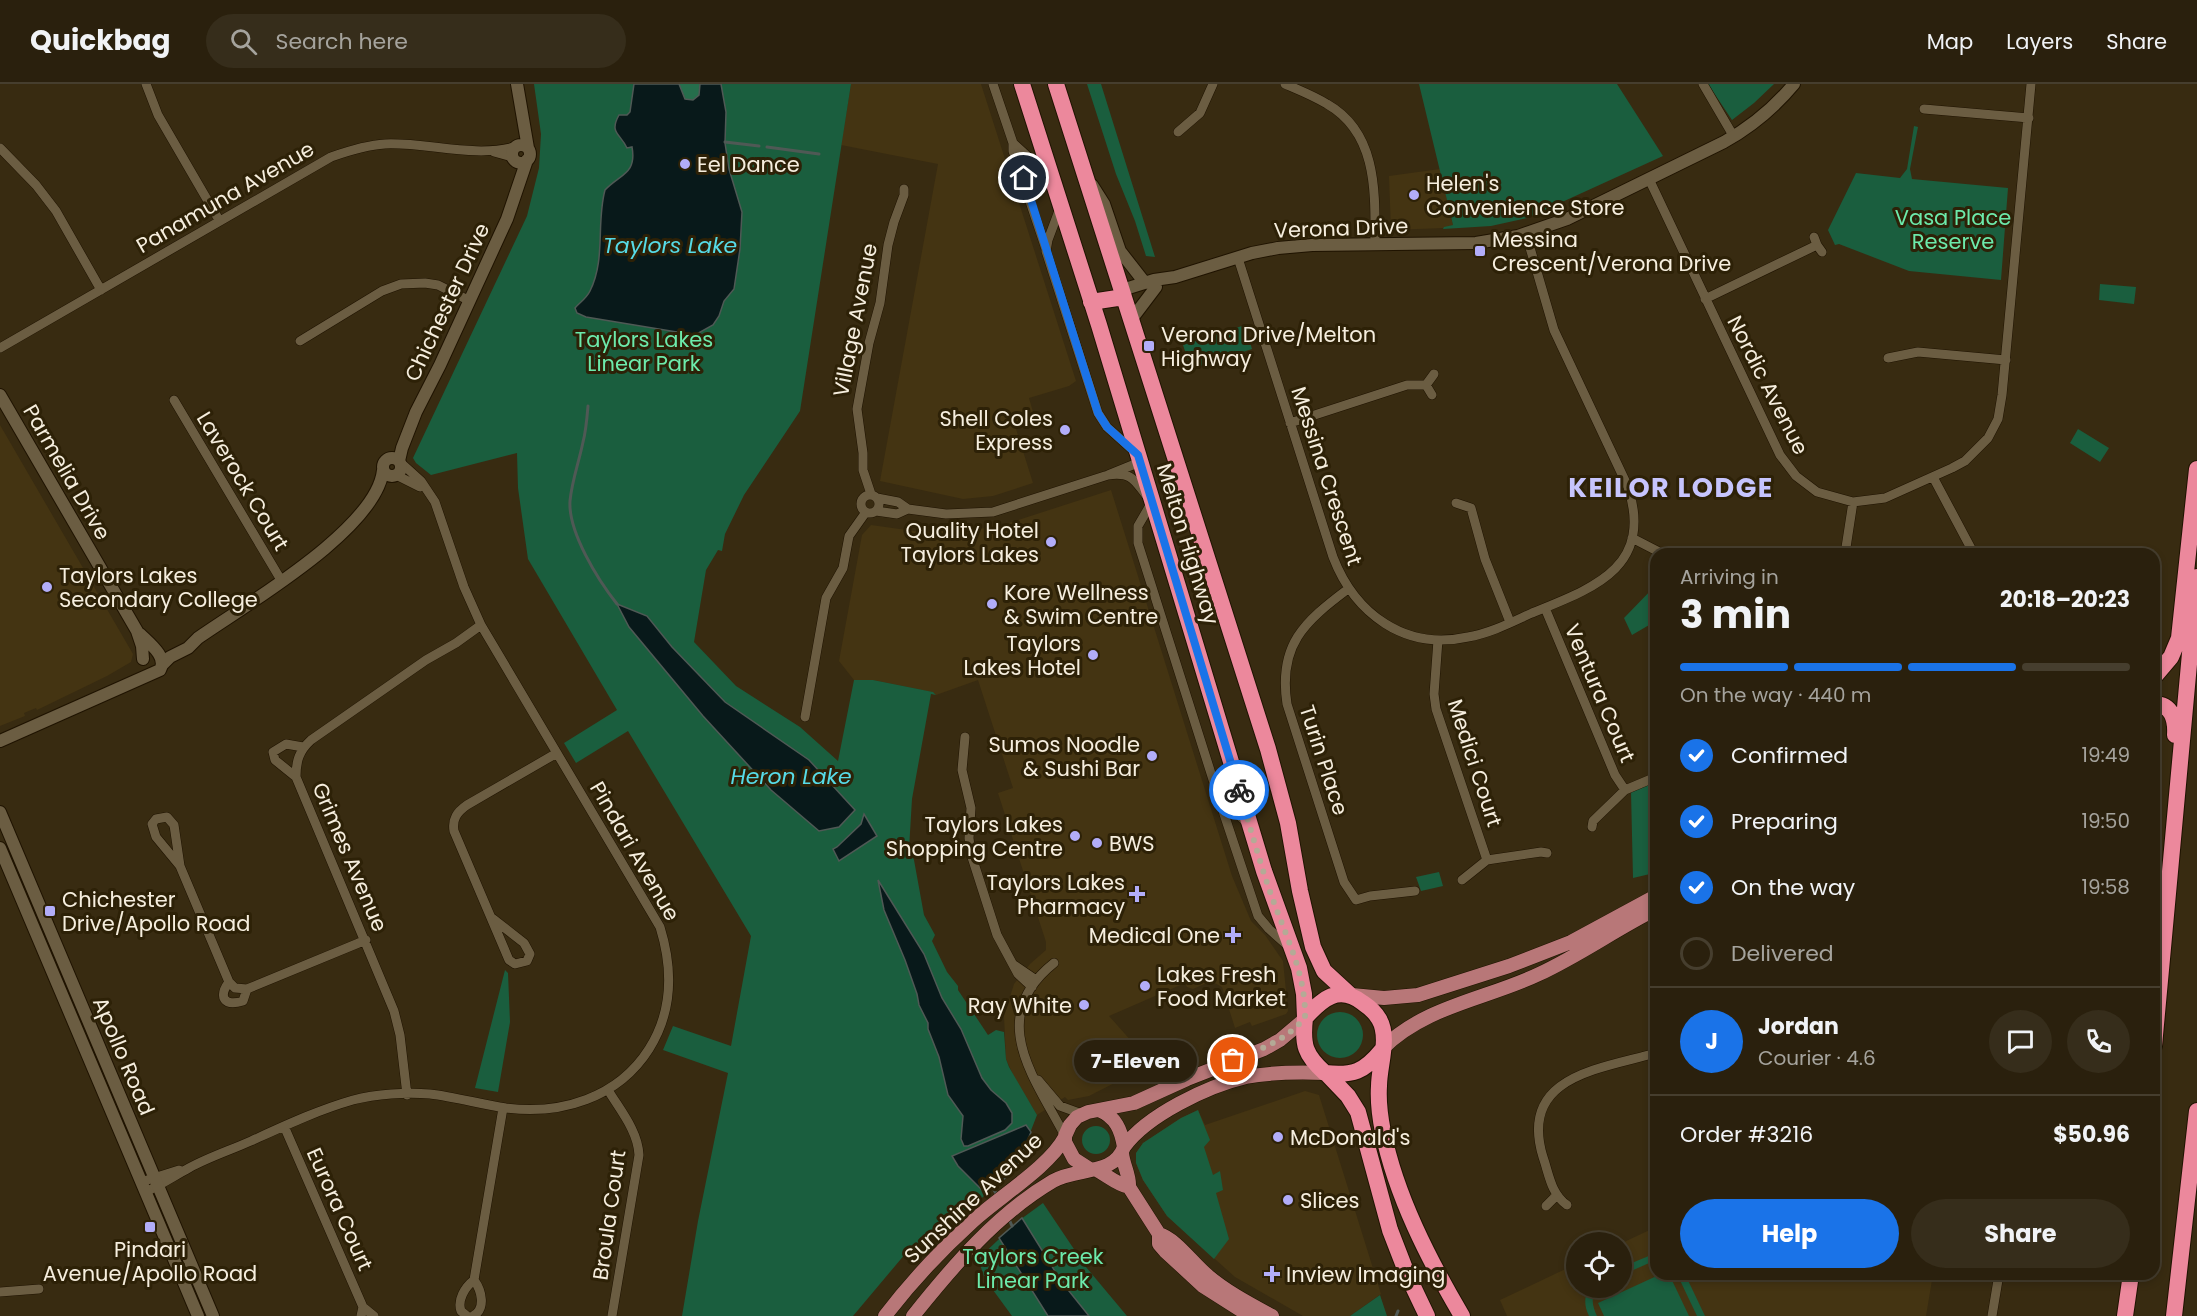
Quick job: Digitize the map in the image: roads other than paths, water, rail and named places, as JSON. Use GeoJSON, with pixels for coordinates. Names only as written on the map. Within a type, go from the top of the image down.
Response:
{"type":"FeatureCollection","features":[{"type":"Feature","properties":{"kind":"highway","name":"Melton Highway"},"geometry":{"type":"LineString","coordinates":[[1022,84],[1139,458],[1251,829],[1274,902],[1293,950],[1303,984],[1305,1018]]}},
{"type":"Feature","properties":{"kind":"highway","name":"Melton Highway"},"geometry":{"type":"LineString","coordinates":[[1056,84],[1279,786],[1313,947],[1324,971],[1350,995]]}},
{"type":"Feature","properties":{"kind":"highway"},"geometry":{"type":"LineString","coordinates":[[1091,302],[1123,294]]}},
{"type":"Feature","properties":{"kind":"highway"},"geometry":{"type":"LineString","coordinates":[[2160,670],[2171,657],[2179,638],[2197,469]]}},
{"type":"Feature","properties":{"kind":"highway"},"geometry":{"type":"LineString","coordinates":[[2160,973],[2197,577]]}},
{"type":"Feature","properties":{"kind":"highway"},"geometry":{"type":"LineString","coordinates":[[2160,704],[2169,710],[2176,726],[2160,903]]}},
{"type":"Feature","properties":{"kind":"highway"},"geometry":{"type":"LineString","coordinates":[[1427,1316],[1390,1230],[1361,1120],[1348,1096],[1310,1059],[1305,1049],[1305,1018],[1326,998],[1341,994],[1350,995],[1372,1011],[1380,1021],[1384,1038],[1378,1087],[1379,1108],[1390,1158],[1423,1243],[1462,1316]]}},
{"type":"Feature","properties":{"kind":"highway"},"geometry":{"type":"LineString","coordinates":[[1325,1073],[1342,1075],[1358,1071],[1369,1064],[1382,1049]]}},
{"type":"Feature","properties":{"kind":"highway"},"geometry":{"type":"LineString","coordinates":[[2174,1316],[2197,1111]]}},
{"type":"Feature","properties":{"kind":"highway"},"geometry":{"type":"LineString","coordinates":[[2125,1316],[2130,1280]]}},
{"type":"Feature","properties":{"kind":"main road"},"geometry":{"type":"LineString","coordinates":[[1350,995],[1384,998],[1410,996],[1488,973],[1531,959],[1571,942],[1650,899]]}},
{"type":"Feature","properties":{"kind":"main road"},"geometry":{"type":"LineString","coordinates":[[1382,1049],[1418,1020],[1498,992],[1538,975],[1585,951],[1650,913]]}},
{"type":"Feature","properties":{"kind":"main road"},"geometry":{"type":"LineString","coordinates":[[1129,1187],[1120,1185],[1109,1176],[1078,1163],[1071,1155],[1065,1136],[1070,1125],[1082,1114],[1134,1103],[1273,1045],[1305,1018]]}},
{"type":"Feature","properties":{"kind":"main road"},"geometry":{"type":"LineString","coordinates":[[1093,1170],[1107,1167],[1141,1129],[1156,1119],[1189,1100],[1226,1084],[1266,1074],[1325,1073]]}},
{"type":"Feature","properties":{"kind":"main road"},"geometry":{"type":"LineString","coordinates":[[1099,1110],[1110,1116],[1121,1132],[1129,1187],[1159,1234],[1159,1244],[1250,1316]]}},
{"type":"Feature","properties":{"kind":"main road","name":"Sunshine Avenue"},"geometry":{"type":"LineString","coordinates":[[885,1316],[942,1251],[986,1209],[1050,1156],[1065,1136]]}},
{"type":"Feature","properties":{"kind":"main road","name":"Sunshine Avenue"},"geometry":{"type":"LineString","coordinates":[[913,1316],[951,1270],[992,1228],[1021,1204],[1064,1176],[1093,1170]]}},
{"type":"Feature","properties":{"kind":"main road"},"geometry":{"type":"LineString","coordinates":[[1208,1283],[1272,1316]]}},
{"type":"Feature","properties":{"kind":"street"},"geometry":{"type":"LineString","coordinates":[[146,84],[158,115],[219,220]]}},
{"type":"Feature","properties":{"kind":"street","name":"Chichester Drive"},"geometry":{"type":"LineString","coordinates":[[3,741],[110,691],[171,649],[198,638],[333,543],[368,503],[393,467],[507,219],[517,191],[528,154],[517,84]]}},
{"type":"Feature","properties":{"kind":"street"},"geometry":{"type":"LineString","coordinates":[[993,84],[1098,413],[1107,427],[1139,458],[1108,475]]}},
{"type":"Feature","properties":{"kind":"street"},"geometry":{"type":"LineString","coordinates":[[1178,132],[1200,112],[1214,84]]}},
{"type":"Feature","properties":{"kind":"street"},"geometry":{"type":"LineString","coordinates":[[1285,84],[1301,87],[1328,104],[1351,126],[1363,144],[1372,170],[1375,189],[1375,244]]}},
{"type":"Feature","properties":{"kind":"street"},"geometry":{"type":"LineString","coordinates":[[1703,84],[1734,137]]}},
{"type":"Feature","properties":{"kind":"street","name":"Verona Drive"},"geometry":{"type":"LineString","coordinates":[[1123,294],[1265,250],[1294,246],[1476,243],[1526,234],[1568,219],[1734,137],[1766,113],[1794,84]]}},
{"type":"Feature","properties":{"kind":"street","name":"Nordic Avenue"},"geometry":{"type":"LineString","coordinates":[[1648,179],[1780,455],[1796,476],[1817,492],[1853,502],[1885,498],[1965,461],[1988,438],[1998,419],[2006,360],[2031,84]]}},
{"type":"Feature","properties":{"kind":"street"},"geometry":{"type":"LineString","coordinates":[[1924,109],[2029,118]]}},
{"type":"Feature","properties":{"kind":"street","name":"Chichester Drive"},"geometry":{"type":"LineString","coordinates":[[517,191],[514,153],[522,120]]}},
{"type":"Feature","properties":{"kind":"street"},"geometry":{"type":"LineString","coordinates":[[1013,143],[1053,180]]}},
{"type":"Feature","properties":{"kind":"street","name":"Panamuna Avenue"},"geometry":{"type":"LineString","coordinates":[[0,348],[319,163],[347,151],[384,144],[514,153]]}},
{"type":"Feature","properties":{"kind":"street"},"geometry":{"type":"LineString","coordinates":[[514,153],[523,145],[528,154]]}},
{"type":"Feature","properties":{"kind":"street"},"geometry":{"type":"LineString","coordinates":[[0,148],[36,185],[56,211],[101,290]]}},
{"type":"Feature","properties":{"kind":"street"},"geometry":{"type":"LineString","coordinates":[[1085,174],[1104,204],[1120,250],[1135,272],[1151,285],[1131,320]]}},
{"type":"Feature","properties":{"kind":"street","name":"Village Avenue"},"geometry":{"type":"LineString","coordinates":[[874,496],[863,470],[857,409],[866,357],[880,303],[888,244],[904,198],[904,189]]}},
{"type":"Feature","properties":{"kind":"street"},"geometry":{"type":"LineString","coordinates":[[1046,251],[1061,207]]}},
{"type":"Feature","properties":{"kind":"street","name":"Messina Crescent"},"geometry":{"type":"LineString","coordinates":[[1238,258],[1333,557],[1348,589],[1367,612],[1391,627],[1419,638],[1438,640],[1470,637],[1585,591],[1605,579],[1622,560],[1632,538],[1634,512],[1628,487],[1554,330],[1526,234]]}},
{"type":"Feature","properties":{"kind":"street"},"geometry":{"type":"LineString","coordinates":[[1705,299],[1818,245]]}},
{"type":"Feature","properties":{"kind":"street"},"geometry":{"type":"LineString","coordinates":[[300,341],[382,291],[401,284],[438,285],[470,301]]}},
{"type":"Feature","properties":{"kind":"street"},"geometry":{"type":"LineString","coordinates":[[1888,358],[1918,352],[2006,360]]}},
{"type":"Feature","properties":{"kind":"street"},"geometry":{"type":"LineString","coordinates":[[1290,423],[1407,385],[1426,384],[1434,374]]}},
{"type":"Feature","properties":{"kind":"street"},"geometry":{"type":"LineString","coordinates":[[1426,384],[1432,395]]}},
{"type":"Feature","properties":{"kind":"street","name":"Parmelia Drive"},"geometry":{"type":"LineString","coordinates":[[0,395],[137,631],[158,660]]}},
{"type":"Feature","properties":{"kind":"street","name":"Laverock Court"},"geometry":{"type":"LineString","coordinates":[[174,400],[281,580]]}},
{"type":"Feature","properties":{"kind":"street","name":"Pindari Avenue"},"geometry":{"type":"LineString","coordinates":[[143,1187],[284,1126],[354,1100],[429,1094],[504,1108],[532,1110],[554,1109],[580,1103],[608,1090],[636,1066],[656,1038],[667,1005],[669,965],[660,927],[483,629],[467,596],[440,515],[431,496],[420,481],[393,467]]}},
{"type":"Feature","properties":{"kind":"street"},"geometry":{"type":"LineString","coordinates":[[908,509],[897,514],[871,512],[862,508],[861,500],[866,495],[898,502],[908,509],[960,514],[993,512],[1108,475],[1122,473],[1128,475],[1152,502],[1138,526],[1137,538],[1220,795],[1221,805],[1258,916],[1293,950]]}},
{"type":"Feature","properties":{"kind":"street"},"geometry":{"type":"LineString","coordinates":[[1933,477],[1971,548]]}},
{"type":"Feature","properties":{"kind":"street"},"geometry":{"type":"LineString","coordinates":[[806,717],[827,594],[843,568],[849,536],[880,503],[874,496]]}},
{"type":"Feature","properties":{"kind":"street"},"geometry":{"type":"LineString","coordinates":[[1471,508],[1479,501]]}},
{"type":"Feature","properties":{"kind":"street"},"geometry":{"type":"LineString","coordinates":[[1846,548],[1853,502]]}},
{"type":"Feature","properties":{"kind":"street"},"geometry":{"type":"LineString","coordinates":[[1456,503],[1471,508]]}},
{"type":"Feature","properties":{"kind":"street"},"geometry":{"type":"LineString","coordinates":[[1471,508],[1485,559],[1510,622]]}},
{"type":"Feature","properties":{"kind":"street"},"geometry":{"type":"LineString","coordinates":[[1632,538],[1651,548]]}},
{"type":"Feature","properties":{"kind":"street","name":"Turin Place"},"geometry":{"type":"LineString","coordinates":[[1348,589],[1309,621],[1296,638],[1290,650],[1285,676],[1287,704],[1344,882],[1351,894],[1356,900],[1370,896],[1415,891]]}},
{"type":"Feature","properties":{"kind":"street","name":"Ventura Court"},"geometry":{"type":"LineString","coordinates":[[1545,608],[1615,775],[1625,790]]}},
{"type":"Feature","properties":{"kind":"street"},"geometry":{"type":"LineString","coordinates":[[296,777],[275,760],[273,752],[286,744],[303,747],[426,660],[483,629]]}},
{"type":"Feature","properties":{"kind":"street","name":"Parmelia Drive"},"geometry":{"type":"LineString","coordinates":[[137,631],[143,650],[143,660]]}},
{"type":"Feature","properties":{"kind":"street","name":"Medici Court"},"geometry":{"type":"LineString","coordinates":[[1438,640],[1434,694],[1436,709],[1487,860]]}},
{"type":"Feature","properties":{"kind":"street","name":"Chichester Drive"},"geometry":{"type":"LineString","coordinates":[[110,691],[131,676],[147,654],[158,660]]}},
{"type":"Feature","properties":{"kind":"street"},"geometry":{"type":"LineString","coordinates":[[143,660],[144,668],[158,660]]}},
{"type":"Feature","properties":{"kind":"street"},"geometry":{"type":"LineString","coordinates":[[965,737],[962,770],[970,808],[971,854],[992,925],[1001,945],[1014,965],[1034,984]]}},
{"type":"Feature","properties":{"kind":"street","name":"Grimes Avenue"},"geometry":{"type":"LineString","coordinates":[[303,747],[297,762],[296,777],[394,1011],[403,1054],[404,1095]]}},
{"type":"Feature","properties":{"kind":"street"},"geometry":{"type":"LineString","coordinates":[[492,918],[527,946],[530,954],[526,961],[515,964],[509,960],[454,831],[455,818],[467,805],[557,753]]}},
{"type":"Feature","properties":{"kind":"street","name":"Ventura Court"},"geometry":{"type":"LineString","coordinates":[[1592,827],[1593,821],[1625,790],[1650,780]]}},
{"type":"Feature","properties":{"kind":"street"},"geometry":{"type":"LineString","coordinates":[[1220,795],[1251,829]]}},
{"type":"Feature","properties":{"kind":"street","name":"Apollo Road"},"geometry":{"type":"LineString","coordinates":[[0,812],[213,1316]]}},
{"type":"Feature","properties":{"kind":"street"},"geometry":{"type":"LineString","coordinates":[[180,866],[156,837],[152,824],[156,819],[166,817],[174,825],[180,866],[229,982],[235,988],[247,989],[366,940]]}},
{"type":"Feature","properties":{"kind":"street","name":"Apollo Road"},"geometry":{"type":"LineString","coordinates":[[0,848],[198,1316]]}},
{"type":"Feature","properties":{"kind":"street","name":"Medici Court"},"geometry":{"type":"LineString","coordinates":[[1462,880],[1487,860],[1547,853]]}},
{"type":"Feature","properties":{"kind":"street"},"geometry":{"type":"LineString","coordinates":[[1054,963],[1034,984],[1023,1006],[1020,1042],[1035,1084],[1065,1136]]}},
{"type":"Feature","properties":{"kind":"street"},"geometry":{"type":"LineString","coordinates":[[229,982],[223,989],[223,996],[229,1003],[243,1001],[247,989]]}},
{"type":"Feature","properties":{"kind":"street"},"geometry":{"type":"LineString","coordinates":[[1567,1205],[1556,1196],[1537,1132],[1541,1111],[1549,1096],[1560,1085],[1574,1077],[1650,1056]]}},
{"type":"Feature","properties":{"kind":"street"},"geometry":{"type":"LineString","coordinates":[[1027,1066],[1060,1106],[1082,1114]]}},
{"type":"Feature","properties":{"kind":"street","name":"Broula Court"},"geometry":{"type":"LineString","coordinates":[[608,1090],[633,1132],[639,1155],[612,1316]]}},
{"type":"Feature","properties":{"kind":"street"},"geometry":{"type":"LineString","coordinates":[[467,1316],[461,1311],[459,1302],[469,1284],[474,1280],[504,1108]]}},
{"type":"Feature","properties":{"kind":"street","name":"Eurora Court"},"geometry":{"type":"LineString","coordinates":[[284,1126],[362,1311],[374,1316]]}},
{"type":"Feature","properties":{"kind":"street"},"geometry":{"type":"LineString","coordinates":[[1546,1206],[1556,1196]]}},
{"type":"Feature","properties":{"kind":"street"},"geometry":{"type":"LineString","coordinates":[[473,1316],[478,1313],[482,1305],[478,1286],[474,1280]]}},
{"type":"Feature","properties":{"kind":"street"},"geometry":{"type":"LineString","coordinates":[[1992,1316],[1998,1280]]}},
{"type":"Feature","properties":{"kind":"street"},"geometry":{"type":"LineString","coordinates":[[0,1292],[39,1289]]}},
{"type":"Feature","properties":{"kind":"water","name":"Taylors Lake"},"geometry":{"type":"Polygon","coordinates":[[[634,84],[679,84],[685,99],[693,100],[699,95],[700,84],[721,84],[726,112],[725,143],[729,169],[742,212],[740,249],[734,289],[724,301],[713,325],[695,335],[586,317],[577,313],[575,308],[588,294],[595,279],[605,190],[626,173],[632,163],[632,147],[627,148],[615,126],[619,115],[627,115],[630,112],[634,84]]]}},
{"type":"Feature","properties":{"kind":"water","name":"Heron Lake"},"geometry":{"type":"Polygon","coordinates":[[[617,604],[647,616],[672,647],[725,702],[809,760],[855,810],[839,827],[819,831],[771,790],[703,716],[629,627],[617,604]]]}},
{"type":"Feature","properties":{"kind":"water"},"geometry":{"type":"Polygon","coordinates":[[[864,814],[877,836],[839,861],[833,849],[861,824],[864,814]]]}},
{"type":"Feature","properties":{"kind":"water"},"geometry":{"type":"Polygon","coordinates":[[[878,880],[924,954],[942,998],[961,1029],[982,1078],[991,1090],[1006,1103],[1012,1113],[1012,1123],[1005,1130],[968,1146],[964,1146],[961,1139],[963,1116],[948,1095],[928,1023],[919,1005],[905,960],[884,910],[878,880]]]}},
{"type":"Feature","properties":{"kind":"water"},"geometry":{"type":"Polygon","coordinates":[[[1026,1125],[1031,1132],[1016,1169],[986,1194],[958,1166],[952,1156],[1026,1125]]]}},
{"type":"Feature","properties":{"kind":"water"},"geometry":{"type":"Polygon","coordinates":[[[1022,1218],[1061,1281],[1089,1316],[1048,1316],[999,1238],[1022,1218]]]}},
{"type":"Feature","properties":{"kind":"waterway"},"geometry":{"type":"LineString","coordinates":[[725,142],[759,146]]}},
{"type":"Feature","properties":{"kind":"waterway"},"geometry":{"type":"LineString","coordinates":[[767,147],[819,154]]}},
{"type":"Feature","properties":{"kind":"waterway"},"geometry":{"type":"LineString","coordinates":[[588,406],[585,433],[571,493],[571,513],[574,527],[586,555],[617,604]]}},
{"type":"Feature","properties":{"kind":"waterway"},"geometry":{"type":"LineString","coordinates":[[993,1188],[998,1197]]}},
{"type":"Feature","properties":{"kind":"waterway"},"geometry":{"type":"LineString","coordinates":[[1009,1219],[1012,1226]]}},
{"type":"Feature","properties":{"kind":"waterway"},"geometry":{"type":"LineString","coordinates":[[1396,1316],[1398,1311]]}},
{"type":"Feature","properties":{"kind":"place","name":"Eel Dance"},"geometry":{"type":"Point","coordinates":[685,164]}},
{"type":"Feature","properties":{"kind":"place","name":"Helen's Convenience Store"},"geometry":{"type":"Point","coordinates":[1414,195]}},
{"type":"Feature","properties":{"kind":"place","name":"Messina Crescent/Verona Drive"},"geometry":{"type":"Point","coordinates":[1480,251]}},
{"type":"Feature","properties":{"kind":"place","name":"Verona Drive/Melton Highway"},"geometry":{"type":"Point","coordinates":[1149,346]}},
{"type":"Feature","properties":{"kind":"place","name":"Shell Coles Express"},"geometry":{"type":"Point","coordinates":[1065,430]}},
{"type":"Feature","properties":{"kind":"place","name":"Quality Hotel Taylors Lakes"},"geometry":{"type":"Point","coordinates":[1051,542]}},
{"type":"Feature","properties":{"kind":"place","name":"Taylors Lakes Secondary College"},"geometry":{"type":"Point","coordinates":[47,587]}},
{"type":"Feature","properties":{"kind":"place","name":"Kore Wellness & Swim Centre"},"geometry":{"type":"Point","coordinates":[992,604]}},
{"type":"Feature","properties":{"kind":"place","name":"Taylors Lakes Hotel"},"geometry":{"type":"Point","coordinates":[1093,655]}},
{"type":"Feature","properties":{"kind":"place","name":"Sumos Noodle & Sushi Bar"},"geometry":{"type":"Point","coordinates":[1152,756]}},
{"type":"Feature","properties":{"kind":"place","name":"Taylors Lakes Shopping Centre"},"geometry":{"type":"Point","coordinates":[1075,836]}},
{"type":"Feature","properties":{"kind":"place","name":"BWS"},"geometry":{"type":"Point","coordinates":[1097,843]}},
{"type":"Feature","properties":{"kind":"place","name":"Taylors Lakes Pharmacy"},"geometry":{"type":"Point","coordinates":[1137,894]}},
{"type":"Feature","properties":{"kind":"place","name":"Chichester Drive/Apollo Road"},"geometry":{"type":"Point","coordinates":[50,911]}},
{"type":"Feature","properties":{"kind":"place","name":"Medical One"},"geometry":{"type":"Point","coordinates":[1233,935]}},
{"type":"Feature","properties":{"kind":"place","name":"Lakes Fresh Food Market"},"geometry":{"type":"Point","coordinates":[1145,986]}},
{"type":"Feature","properties":{"kind":"place","name":"Ray White"},"geometry":{"type":"Point","coordinates":[1084,1005]}},
{"type":"Feature","properties":{"kind":"place","name":"7-Eleven"},"geometry":{"type":"Point","coordinates":[1233,1060]}},
{"type":"Feature","properties":{"kind":"place","name":"McDonald's"},"geometry":{"type":"Point","coordinates":[1278,1137]}},
{"type":"Feature","properties":{"kind":"place","name":"Slices"},"geometry":{"type":"Point","coordinates":[1288,1200]}},
{"type":"Feature","properties":{"kind":"place","name":"Pindari Avenue/Apollo Road"},"geometry":{"type":"Point","coordinates":[150,1227]}},
{"type":"Feature","properties":{"kind":"place","name":"Inview Imaging"},"geometry":{"type":"Point","coordinates":[1272,1274]}},
{"type":"Feature","properties":{"kind":"district","name":"KEILOR LODGE"},"geometry":{"type":"Point","coordinates":[1671,487]}},
{"type":"Feature","properties":{"kind":"park label","name":"Vasa Place Reserve"},"geometry":{"type":"Point","coordinates":[1953,229]}},
{"type":"Feature","properties":{"kind":"park label","name":"Taylors Lakes Linear Park"},"geometry":{"type":"Point","coordinates":[644,351]}},
{"type":"Feature","properties":{"kind":"park label","name":"Taylors Creek Linear Park"},"geometry":{"type":"Point","coordinates":[1033,1268]}}]}
